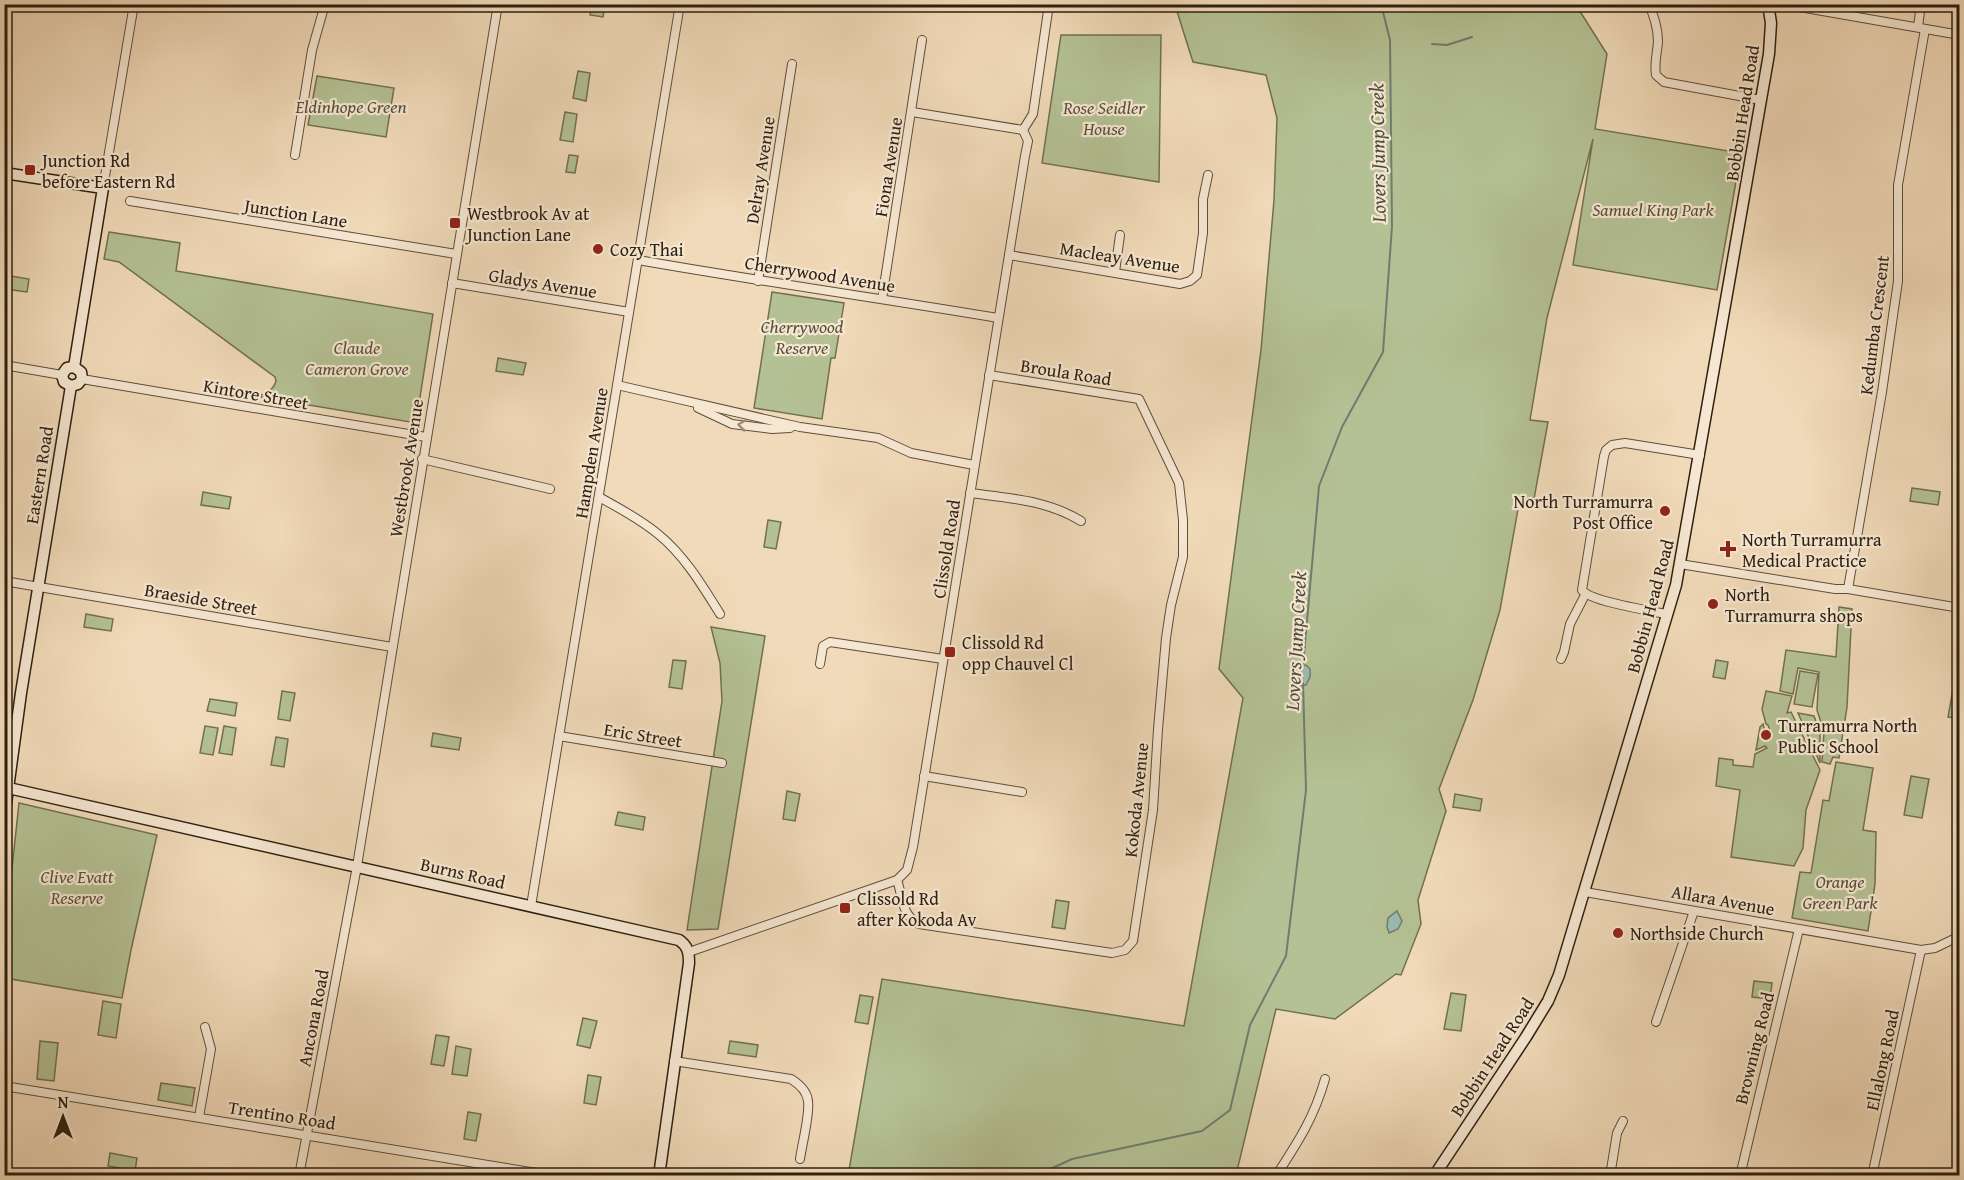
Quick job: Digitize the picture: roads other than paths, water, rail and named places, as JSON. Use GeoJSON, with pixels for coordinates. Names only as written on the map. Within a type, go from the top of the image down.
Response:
{"type":"FeatureCollection","features":[{"type":"Feature","properties":{"kind":"main road","name":"Bobbin Head Road"},"geometry":{"type":"LineString","coordinates":[[1434,1176],[1548,1001],[1559,975],[1666,614],[1680,564],[1761,100],[1771,36],[1768,6]]}},
{"type":"Feature","properties":{"kind":"main road"},"geometry":{"type":"LineString","coordinates":[[4,173],[104,188],[74,367]]}},
{"type":"Feature","properties":{"kind":"main road"},"geometry":{"type":"LineString","coordinates":[[74,367],[81,372],[82,379],[78,384],[71,386],[64,382],[62,375],[67,368],[74,367]]}},
{"type":"Feature","properties":{"kind":"main road","name":"Eastern Road"},"geometry":{"type":"LineString","coordinates":[[4,818],[6,787],[71,386]]}},
{"type":"Feature","properties":{"kind":"main road","name":"Burns Road"},"geometry":{"type":"LineString","coordinates":[[6,787],[679,940],[684,943],[689,952]]}},
{"type":"Feature","properties":{"kind":"main road"},"geometry":{"type":"LineString","coordinates":[[659,1176],[689,952]]}},
{"type":"Feature","properties":{"kind":"street"},"geometry":{"type":"LineString","coordinates":[[104,188],[134,4]]}},
{"type":"Feature","properties":{"kind":"street"},"geometry":{"type":"LineString","coordinates":[[295,154],[312,51],[325,4]]}},
{"type":"Feature","properties":{"kind":"street","name":"Westbrook Avenue"},"geometry":{"type":"LineString","coordinates":[[357,866],[498,4]]}},
{"type":"Feature","properties":{"kind":"street","name":"Hampden Avenue"},"geometry":{"type":"LineString","coordinates":[[531,906],[680,4]]}},
{"type":"Feature","properties":{"kind":"street","name":"Clissold Road"},"geometry":{"type":"LineString","coordinates":[[897,880],[907,870],[910,861],[1028,141],[1023,130],[1033,114],[1049,4]]}},
{"type":"Feature","properties":{"kind":"street"},"geometry":{"type":"LineString","coordinates":[[1649,4],[1656,22],[1658,41],[1654,65],[1656,75],[1664,82],[1761,100]]}},
{"type":"Feature","properties":{"kind":"street","name":"Kedumba Crescent"},"geometry":{"type":"LineString","coordinates":[[1848,589],[1882,392],[1896,292],[1898,185],[1922,28],[1921,4]]}},
{"type":"Feature","properties":{"kind":"street"},"geometry":{"type":"LineString","coordinates":[[1768,6],[1794,6],[1959,35]]}},
{"type":"Feature","properties":{"kind":"street","name":"Fiona Avenue"},"geometry":{"type":"LineString","coordinates":[[882,298],[922,40]]}},
{"type":"Feature","properties":{"kind":"street","name":"Delray Avenue"},"geometry":{"type":"LineString","coordinates":[[758,281],[792,64]]}},
{"type":"Feature","properties":{"kind":"street"},"geometry":{"type":"LineString","coordinates":[[912,112],[1023,130]]}},
{"type":"Feature","properties":{"kind":"street","name":"Macleay Avenue"},"geometry":{"type":"LineString","coordinates":[[1009,255],[1180,284],[1190,281],[1197,274],[1203,233],[1203,199],[1208,175]]}},
{"type":"Feature","properties":{"kind":"street","name":"Junction Lane"},"geometry":{"type":"LineString","coordinates":[[130,201],[456,254]]}},
{"type":"Feature","properties":{"kind":"street"},"geometry":{"type":"LineString","coordinates":[[1115,272],[1120,235]]}},
{"type":"Feature","properties":{"kind":"street","name":"Cherrywood Avenue"},"geometry":{"type":"LineString","coordinates":[[638,260],[998,318]]}},
{"type":"Feature","properties":{"kind":"street","name":"Gladys Avenue"},"geometry":{"type":"LineString","coordinates":[[452,283],[629,312]]}},
{"type":"Feature","properties":{"kind":"street"},"geometry":{"type":"LineString","coordinates":[[4,365],[62,375]]}},
{"type":"Feature","properties":{"kind":"street","name":"Broula Road"},"geometry":{"type":"LineString","coordinates":[[988,375],[1138,399]]}},
{"type":"Feature","properties":{"kind":"street","name":"Kintore Street"},"geometry":{"type":"LineString","coordinates":[[82,379],[426,437]]}},
{"type":"Feature","properties":{"kind":"street"},"geometry":{"type":"LineString","coordinates":[[617,385],[679,399],[732,423],[772,429],[800,428],[878,438],[911,453],[974,465]]}},
{"type":"Feature","properties":{"kind":"street","name":"Kokoda Avenue"},"geometry":{"type":"LineString","coordinates":[[897,880],[902,905],[908,916],[919,924],[1112,953],[1125,950],[1133,941],[1153,810],[1166,638],[1171,605],[1183,557],[1183,520],[1179,483],[1138,399]]}},
{"type":"Feature","properties":{"kind":"street"},"geometry":{"type":"LineString","coordinates":[[1666,614],[1585,595],[1582,590],[1582,577],[1606,450],[1612,445],[1625,443],[1700,455]]}},
{"type":"Feature","properties":{"kind":"street"},"geometry":{"type":"LineString","coordinates":[[422,459],[550,489]]}},
{"type":"Feature","properties":{"kind":"street"},"geometry":{"type":"LineString","coordinates":[[970,493],[1035,502],[1068,513],[1081,521]]}},
{"type":"Feature","properties":{"kind":"street"},"geometry":{"type":"LineString","coordinates":[[599,497],[658,534],[687,565],[720,614]]}},
{"type":"Feature","properties":{"kind":"street"},"geometry":{"type":"LineString","coordinates":[[1680,564],[1959,608]]}},
{"type":"Feature","properties":{"kind":"street","name":"Braeside Street"},"geometry":{"type":"LineString","coordinates":[[4,581],[392,647]]}},
{"type":"Feature","properties":{"kind":"street"},"geometry":{"type":"LineString","coordinates":[[1561,659],[1569,624],[1585,595]]}},
{"type":"Feature","properties":{"kind":"street"},"geometry":{"type":"LineString","coordinates":[[820,664],[824,646],[830,642],[943,659]]}},
{"type":"Feature","properties":{"kind":"street","name":"Eric Street"},"geometry":{"type":"LineString","coordinates":[[559,736],[722,763]]}},
{"type":"Feature","properties":{"kind":"street"},"geometry":{"type":"LineString","coordinates":[[924,776],[1022,792]]}},
{"type":"Feature","properties":{"kind":"street","name":"Ancona Road"},"geometry":{"type":"LineString","coordinates":[[299,1176],[357,866]]}},
{"type":"Feature","properties":{"kind":"street"},"geometry":{"type":"LineString","coordinates":[[689,952],[897,880]]}},
{"type":"Feature","properties":{"kind":"street","name":"Allara Avenue"},"geometry":{"type":"LineString","coordinates":[[1585,892],[1921,950],[1935,948],[1959,936]]}},
{"type":"Feature","properties":{"kind":"street"},"geometry":{"type":"LineString","coordinates":[[1656,1022],[1694,911]]}},
{"type":"Feature","properties":{"kind":"street","name":"Browning Road"},"geometry":{"type":"LineString","coordinates":[[1740,1176],[1799,929]]}},
{"type":"Feature","properties":{"kind":"street","name":"Ellalong Road"},"geometry":{"type":"LineString","coordinates":[[1872,1176],[1921,950]]}},
{"type":"Feature","properties":{"kind":"street"},"geometry":{"type":"LineString","coordinates":[[199,1117],[210,1048],[205,1027]]}},
{"type":"Feature","properties":{"kind":"street"},"geometry":{"type":"LineString","coordinates":[[674,1061],[791,1078],[798,1083],[808,1102],[800,1160]]}},
{"type":"Feature","properties":{"kind":"street"},"geometry":{"type":"LineString","coordinates":[[1276,1176],[1318,1106],[1325,1079]]}},
{"type":"Feature","properties":{"kind":"street","name":"Trentino Road"},"geometry":{"type":"LineString","coordinates":[[4,1086],[555,1176]]}},
{"type":"Feature","properties":{"kind":"street"},"geometry":{"type":"LineString","coordinates":[[1610,1176],[1617,1133],[1623,1121]]}},
{"type":"Feature","properties":{"kind":"water"},"geometry":{"type":"Polygon","coordinates":[[[1306,665],[1310,669],[1310,677],[1306,685],[1298,686],[1296,671],[1299,666],[1306,665]]]}},
{"type":"Feature","properties":{"kind":"water"},"geometry":{"type":"Polygon","coordinates":[[[1397,911],[1402,921],[1398,929],[1389,933],[1388,918],[1397,911]]]}},
{"type":"Feature","properties":{"kind":"waterway","name":"Lovers Jump Creek"},"geometry":{"type":"LineString","coordinates":[[1303,666],[1319,486],[1342,427],[1383,352],[1392,226],[1390,40],[1381,4]]}},
{"type":"Feature","properties":{"kind":"waterway"},"geometry":{"type":"LineString","coordinates":[[1432,44],[1447,45],[1472,37]]}},
{"type":"Feature","properties":{"kind":"waterway","name":"Lovers Jump Creek"},"geometry":{"type":"LineString","coordinates":[[1035,1176],[1072,1159],[1202,1131],[1230,1110],[1250,1025],[1286,956],[1306,790],[1303,683]]}},
{"type":"Feature","properties":{"kind":"place","name":"Junction Rd before Eastern Rd"},"geometry":{"type":"Point","coordinates":[30,170]}},
{"type":"Feature","properties":{"kind":"place","name":"Westbrook Av at Junction Lane"},"geometry":{"type":"Point","coordinates":[455,223]}},
{"type":"Feature","properties":{"kind":"place","name":"Cozy Thai"},"geometry":{"type":"Point","coordinates":[598,249]}},
{"type":"Feature","properties":{"kind":"place","name":"North Turramurra Post Office"},"geometry":{"type":"Point","coordinates":[1665,511]}},
{"type":"Feature","properties":{"kind":"place","name":"North Turramurra Medical Practice"},"geometry":{"type":"Point","coordinates":[1728,549]}},
{"type":"Feature","properties":{"kind":"place","name":"North Turramurra shops"},"geometry":{"type":"Point","coordinates":[1713,604]}},
{"type":"Feature","properties":{"kind":"place","name":"Clissold Rd opp Chauvel Cl"},"geometry":{"type":"Point","coordinates":[950,652]}},
{"type":"Feature","properties":{"kind":"place","name":"Turramurra North Public School"},"geometry":{"type":"Point","coordinates":[1766,735]}},
{"type":"Feature","properties":{"kind":"place","name":"Clissold Rd after Kokoda Av"},"geometry":{"type":"Point","coordinates":[845,908]}},
{"type":"Feature","properties":{"kind":"place","name":"Northside Church"},"geometry":{"type":"Point","coordinates":[1618,933]}},
{"type":"Feature","properties":{"kind":"park label","name":"Eldinhope Green"},"geometry":{"type":"Point","coordinates":[351,106]}},
{"type":"Feature","properties":{"kind":"park label","name":"Rose Seidler House"},"geometry":{"type":"Point","coordinates":[1104,117]}},
{"type":"Feature","properties":{"kind":"park label","name":"Samuel King Park"},"geometry":{"type":"Point","coordinates":[1653,209]}},
{"type":"Feature","properties":{"kind":"park label","name":"Cherrywood Reserve"},"geometry":{"type":"Point","coordinates":[802,336]}},
{"type":"Feature","properties":{"kind":"park label","name":"Claude Cameron Grove"},"geometry":{"type":"Point","coordinates":[357,357]}},
{"type":"Feature","properties":{"kind":"park label","name":"Clive Evatt Reserve"},"geometry":{"type":"Point","coordinates":[77,886]}},
{"type":"Feature","properties":{"kind":"park label","name":"Orange Green Park"},"geometry":{"type":"Point","coordinates":[1840,891]}}]}
